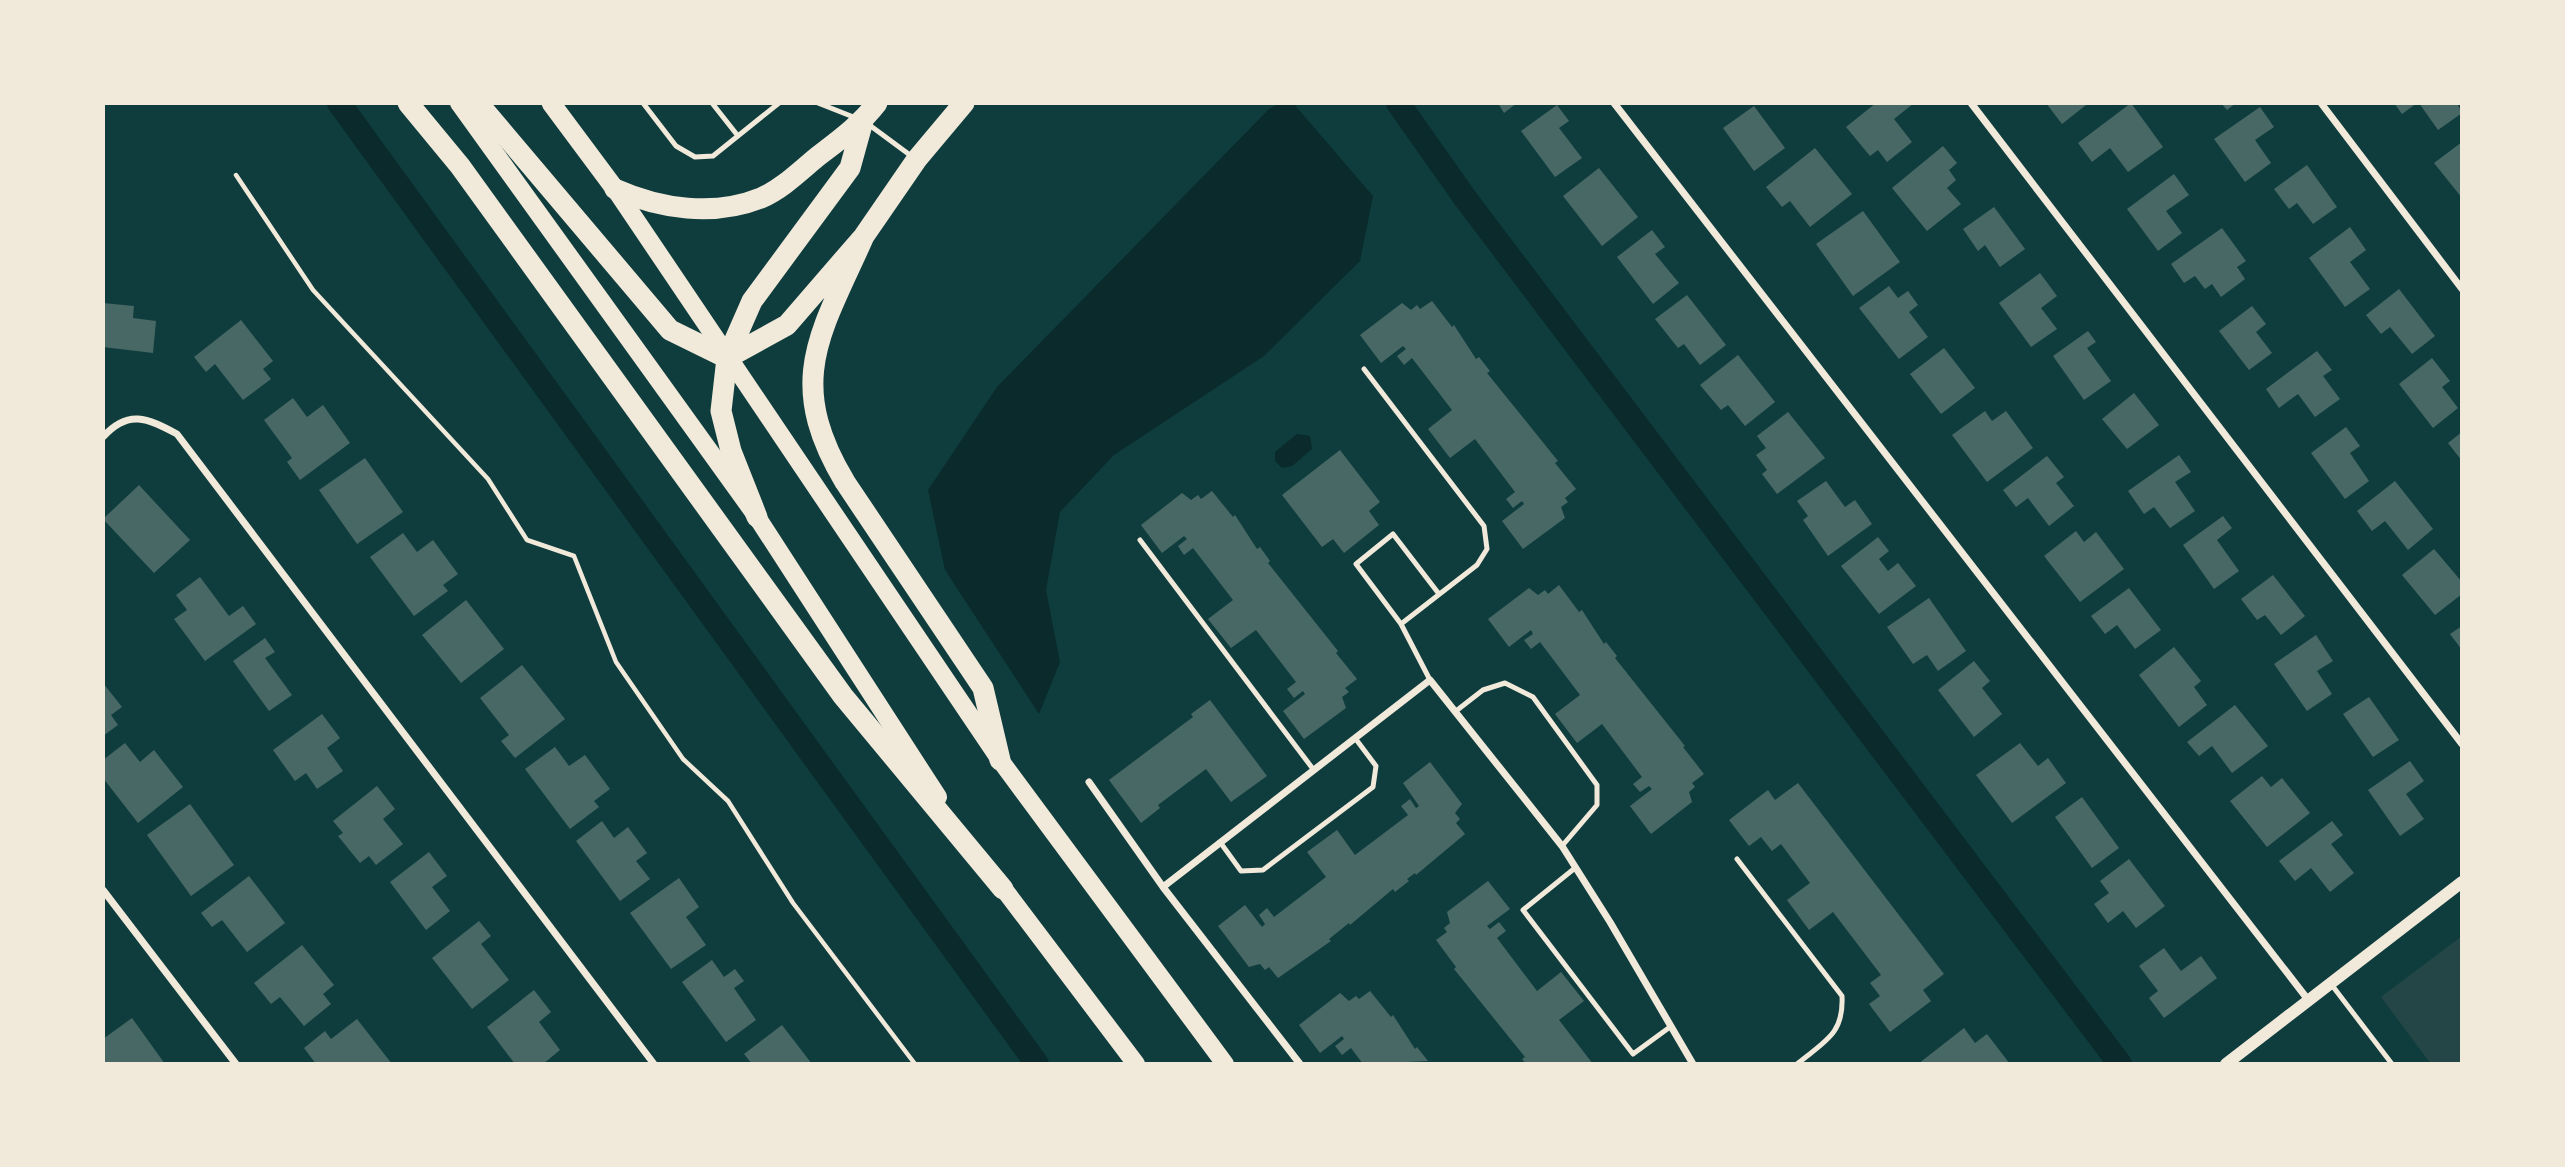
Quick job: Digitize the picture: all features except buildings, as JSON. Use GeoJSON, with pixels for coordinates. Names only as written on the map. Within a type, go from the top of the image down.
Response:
{"type":"FeatureCollection","features":[{"type":"Feature","properties":{"kind":"highway"},"geometry":{"type":"LineString","coordinates":[[408,103],[460,166],[843,696],[1003,889]]}},
{"type":"Feature","properties":{"kind":"highway"},"geometry":{"type":"LineString","coordinates":[[478,103],[670,330],[727,358]]}},
{"type":"Feature","properties":{"kind":"highway"},"geometry":{"type":"LineString","coordinates":[[551,103],[615,189],[643,202],[693,209],[738,204],[762,198],[785,184],[863,121],[877,103]]}},
{"type":"Feature","properties":{"kind":"highway"},"geometry":{"type":"LineString","coordinates":[[727,358],[787,325],[864,236],[916,159],[964,103]]}},
{"type":"Feature","properties":{"kind":"highway"},"geometry":{"type":"LineString","coordinates":[[757,517],[730,451],[721,411],[727,358],[752,301],[850,168],[863,121]]}},
{"type":"Feature","properties":{"kind":"highway"},"geometry":{"type":"LineString","coordinates":[[864,236],[820,335],[812,377],[815,419],[826,451],[845,482],[983,688],[1000,760]]}},
{"type":"Feature","properties":{"kind":"main road"},"geometry":{"type":"LineString","coordinates":[[459,103],[757,517],[908,754],[1003,889],[1136,1064]]}},
{"type":"Feature","properties":{"kind":"main road"},"geometry":{"type":"LineString","coordinates":[[615,189],[1000,760],[1225,1064]]}},
{"type":"Feature","properties":{"kind":"street"},"geometry":{"type":"LineString","coordinates":[[1614,103],[2309,1001]]}},
{"type":"Feature","properties":{"kind":"street"},"geometry":{"type":"LineString","coordinates":[[1970,103],[2462,744]]}},
{"type":"Feature","properties":{"kind":"street"},"geometry":{"type":"LineString","coordinates":[[2321,103],[2462,289]]}},
{"type":"Feature","properties":{"kind":"street"},"geometry":{"type":"LineString","coordinates":[[103,437],[116,422],[147,418],[177,434],[654,1064]]}},
{"type":"Feature","properties":{"kind":"street"},"geometry":{"type":"LineString","coordinates":[[1163,887],[1430,680],[1562,846],[1693,1064]]}},
{"type":"Feature","properties":{"kind":"street"},"geometry":{"type":"LineString","coordinates":[[1089,782],[1163,887],[1300,1064]]}},
{"type":"Feature","properties":{"kind":"street"},"geometry":{"type":"LineString","coordinates":[[2226,1064],[2462,882]]}},
{"type":"Feature","properties":{"kind":"street"},"geometry":{"type":"LineString","coordinates":[[103,890],[236,1064]]}},
{"type":"Feature","properties":{"kind":"lane"},"geometry":{"type":"LineString","coordinates":[[643,103],[676,146],[695,156],[713,156],[779,103]]}},
{"type":"Feature","properties":{"kind":"lane"},"geometry":{"type":"LineString","coordinates":[[712,103],[738,136]]}},
{"type":"Feature","properties":{"kind":"lane"},"geometry":{"type":"LineString","coordinates":[[818,103],[863,121],[916,159]]}},
{"type":"Feature","properties":{"kind":"lane"},"geometry":{"type":"LineString","coordinates":[[1364,369],[1484,526],[1487,549],[1477,565],[1401,624]]}},
{"type":"Feature","properties":{"kind":"lane"},"geometry":{"type":"LineString","coordinates":[[1430,680],[1401,624],[1356,564],[1394,534],[1439,594]]}},
{"type":"Feature","properties":{"kind":"lane"},"geometry":{"type":"LineString","coordinates":[[1140,540],[1313,769]]}},
{"type":"Feature","properties":{"kind":"lane"},"geometry":{"type":"LineString","coordinates":[[1456,710],[1483,690],[1505,683],[1533,697],[1597,785],[1597,805],[1562,846]]}},
{"type":"Feature","properties":{"kind":"lane"},"geometry":{"type":"LineString","coordinates":[[1220,842],[1241,871],[1263,870],[1373,788],[1376,766],[1355,737]]}},
{"type":"Feature","properties":{"kind":"lane"},"geometry":{"type":"LineString","coordinates":[[1737,859],[1842,996],[1843,1017],[1832,1036],[1797,1064]]}},
{"type":"Feature","properties":{"kind":"lane"},"geometry":{"type":"LineString","coordinates":[[1576,868],[1523,910],[1633,1054],[1670,1027]]}},
{"type":"Feature","properties":{"kind":"lane"},"geometry":{"type":"LineString","coordinates":[[2331,984],[2392,1064]]}},
{"type":"Feature","properties":{"kind":"path"},"geometry":{"type":"LineString","coordinates":[[236,175],[313,290],[488,479],[527,540],[574,556],[616,662],[683,759],[728,801],[793,903],[915,1064]]}},
{"type":"Feature","properties":{"kind":"shaded area"},"geometry":{"type":"Polygon","coordinates":[[[1280,103],[1293,103],[1373,196],[1360,261],[1264,356],[1114,455],[1060,512],[1046,590],[1060,662],[1039,714],[945,570],[928,490],[997,387],[1269,109],[1280,103]]]}},
{"type":"Feature","properties":{"kind":"shaded area"},"geometry":{"type":"Polygon","coordinates":[[[1297,434],[1310,436],[1312,449],[1292,466],[1282,468],[1275,461],[1275,452],[1297,434]]]}},
{"type":"Feature","properties":{"kind":"shaded area"},"geometry":{"type":"Polygon","coordinates":[[[2462,936],[2462,1064],[2431,1064],[2381,997],[2462,936]]]}},
{"type":"Feature","properties":{"kind":"waterway"},"geometry":{"type":"LineString","coordinates":[[339,103],[1037,1064]]}},
{"type":"Feature","properties":{"kind":"waterway"},"geometry":{"type":"LineString","coordinates":[[1398,103],[1465,198],[2120,1064]]}}]}
